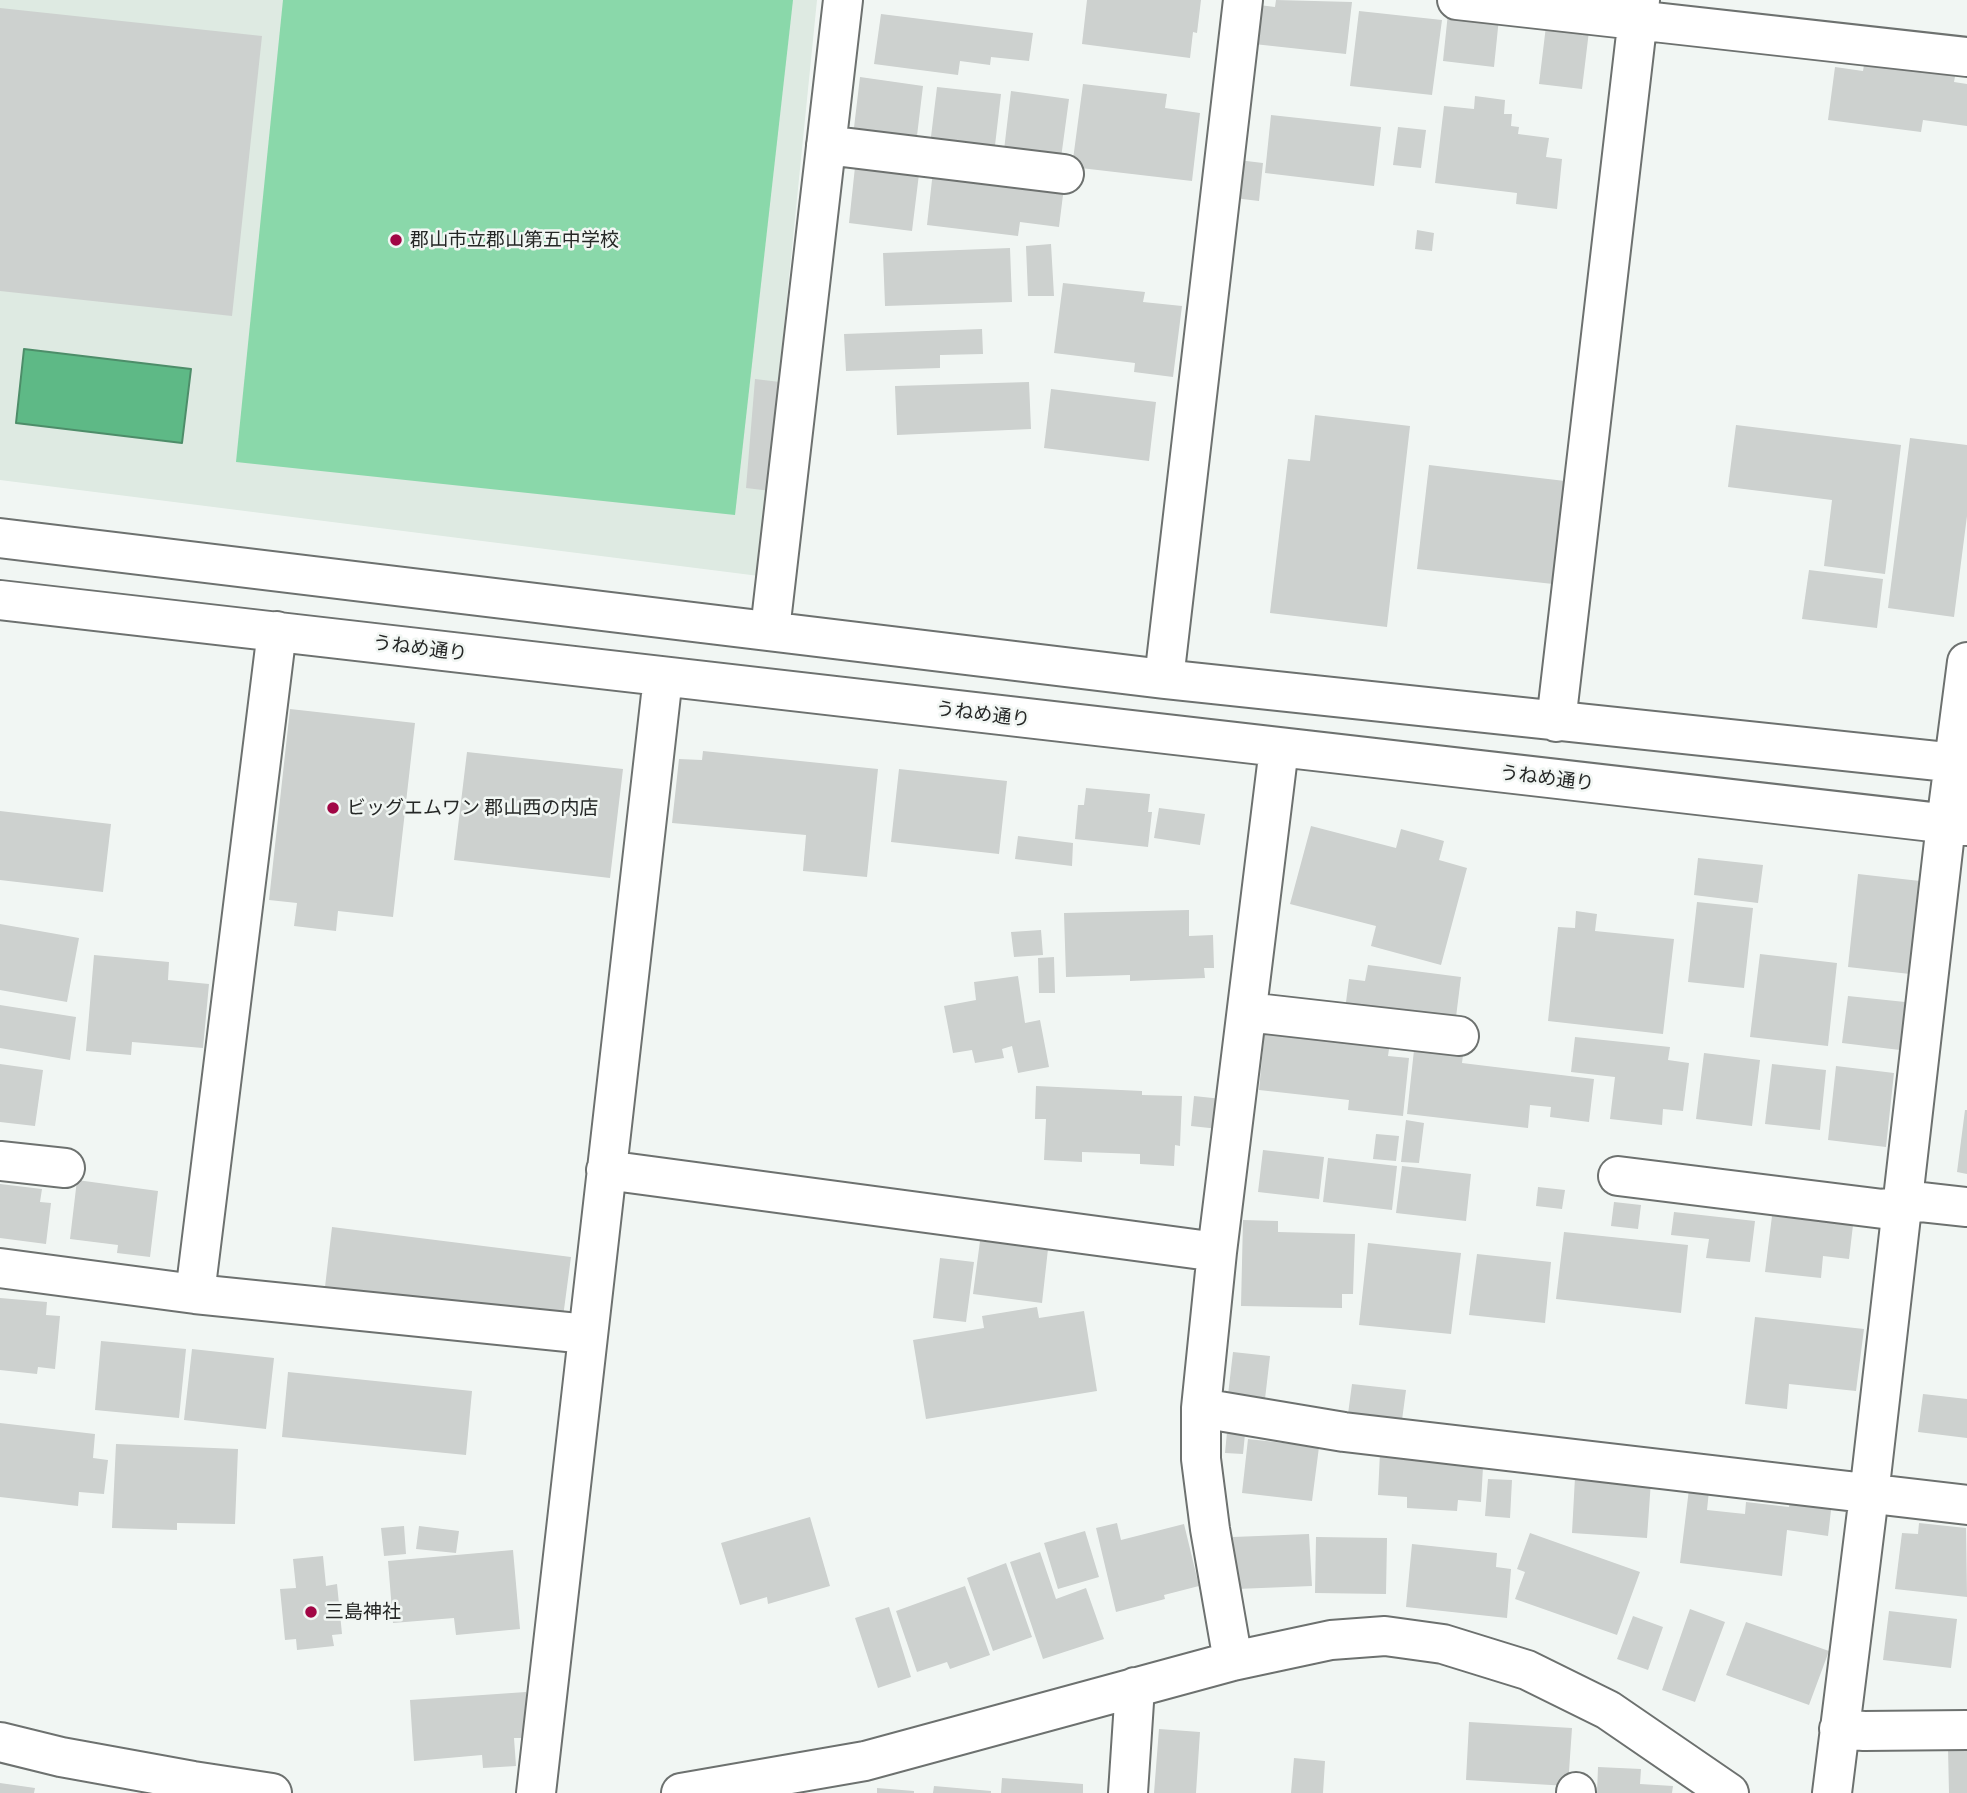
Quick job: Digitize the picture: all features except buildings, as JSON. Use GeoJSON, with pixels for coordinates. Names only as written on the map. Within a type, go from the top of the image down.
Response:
{"type":"FeatureCollection","features":[{"type":"Feature","properties":{"kind":"street"},"geometry":{"type":"LineString","coordinates":[[770,630],[843,0]]}},
{"type":"Feature","properties":{"kind":"street"},"geometry":{"type":"LineString","coordinates":[[1164,679],[1243,0]]}},
{"type":"Feature","properties":{"kind":"street"},"geometry":{"type":"LineString","coordinates":[[1457,0],[1639,9],[1967,57]]}},
{"type":"Feature","properties":{"kind":"street"},"geometry":{"type":"LineString","coordinates":[[1556,722],[1639,9]]}},
{"type":"Feature","properties":{"kind":"street"},"geometry":{"type":"LineString","coordinates":[[826,145],[1064,174]]}},
{"type":"Feature","properties":{"kind":"street"},"geometry":{"type":"LineString","coordinates":[[0,538],[1164,679],[1961,763]]}},
{"type":"Feature","properties":{"kind":"street","name":"うねめ通り"},"geometry":{"type":"LineString","coordinates":[[0,600],[1956,825]]}},
{"type":"Feature","properties":{"kind":"street"},"geometry":{"type":"LineString","coordinates":[[195,1294],[277,631]]}},
{"type":"Feature","properties":{"kind":"street"},"geometry":{"type":"LineString","coordinates":[[1832,1793],[1902,1206],[1956,825],[1967,662]]}},
{"type":"Feature","properties":{"kind":"street"},"geometry":{"type":"LineString","coordinates":[[536,1793],[663,677]]}},
{"type":"Feature","properties":{"kind":"street"},"geometry":{"type":"LineString","coordinates":[[1233,1661],[1202,1471],[1201,1408],[1217,1252],[1279,748]]}},
{"type":"Feature","properties":{"kind":"street"},"geometry":{"type":"LineString","coordinates":[[1247,1012],[1460,1036]]}},
{"type":"Feature","properties":{"kind":"street"},"geometry":{"type":"LineString","coordinates":[[0,1161],[65,1168]]}},
{"type":"Feature","properties":{"kind":"street"},"geometry":{"type":"LineString","coordinates":[[606,1170],[1217,1252]]}},
{"type":"Feature","properties":{"kind":"street"},"geometry":{"type":"LineString","coordinates":[[1618,1176],[1883,1209],[1921,1202],[1967,1207]]}},
{"type":"Feature","properties":{"kind":"street"},"geometry":{"type":"LineString","coordinates":[[0,1268],[195,1294],[587,1335]]}},
{"type":"Feature","properties":{"kind":"street"},"geometry":{"type":"LineString","coordinates":[[1201,1408],[1344,1432],[1967,1505]]}},
{"type":"Feature","properties":{"kind":"street"},"geometry":{"type":"LineString","coordinates":[[681,1793],[865,1761],[1233,1661],[1331,1640],[1385,1636],[1443,1644],[1527,1670],[1608,1710],[1729,1793]]}},
{"type":"Feature","properties":{"kind":"street"},"geometry":{"type":"LineString","coordinates":[[1128,1793],[1135,1687]]}},
{"type":"Feature","properties":{"kind":"street"},"geometry":{"type":"LineString","coordinates":[[1839,1729],[1967,1730]]}},
{"type":"Feature","properties":{"kind":"street"},"geometry":{"type":"LineString","coordinates":[[0,1742],[61,1757],[272,1793]]}},
{"type":"Feature","properties":{"kind":"shaded area","name":"郡山市立郡山第五中学校"},"geometry":{"type":"Polygon","coordinates":[[[0,0],[817,0],[759,576],[0,480],[0,0]]]}},
{"type":"Feature","properties":{"kind":"shaded area"},"geometry":{"type":"Polygon","coordinates":[[[283,0],[793,0],[735,515],[236,462],[283,0]]]}},
{"type":"Feature","properties":{"kind":"shaded area"},"geometry":{"type":"Polygon","coordinates":[[[24,349],[191,369],[182,443],[16,423],[24,349]]]}},
{"type":"Feature","properties":{"kind":"place","name":"郡山市立郡山第五中学校"},"geometry":{"type":"Point","coordinates":[396,240]}},
{"type":"Feature","properties":{"kind":"place","name":"ビッグエムワン 郡山西の内店"},"geometry":{"type":"Point","coordinates":[333,808]}},
{"type":"Feature","properties":{"kind":"place","name":"三島神社"},"geometry":{"type":"Point","coordinates":[311,1612]}}]}
